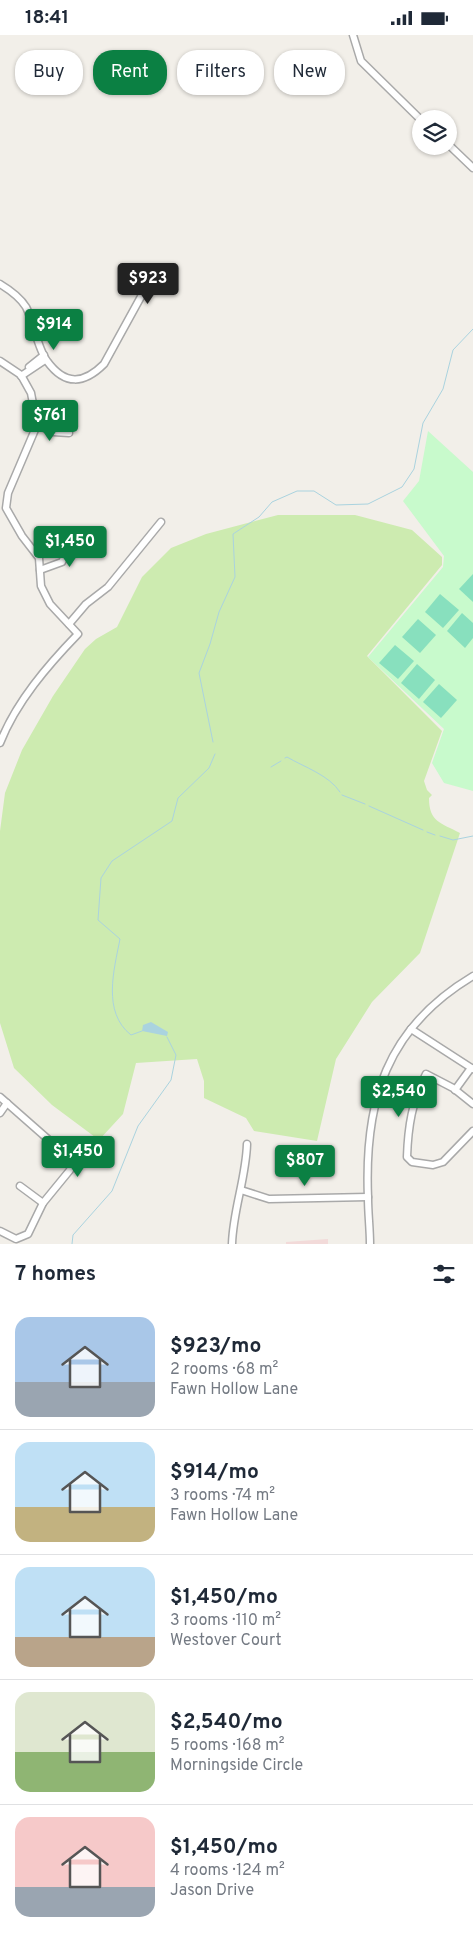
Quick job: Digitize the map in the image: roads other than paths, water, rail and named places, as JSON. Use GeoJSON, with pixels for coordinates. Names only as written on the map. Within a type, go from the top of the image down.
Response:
{"type":"FeatureCollection","features":[{"type":"Feature","properties":{"kind":"street"},"geometry":{"type":"LineString","coordinates":[[353,35],[361,61],[412,111]]}},
{"type":"Feature","properties":{"kind":"street"},"geometry":{"type":"LineString","coordinates":[[457,153],[473,168]]}},
{"type":"Feature","properties":{"kind":"street"},"geometry":{"type":"LineString","coordinates":[[0,284],[14,293],[26,307],[45,357],[65,377],[79,381],[93,375],[104,364],[154,273]]}},
{"type":"Feature","properties":{"kind":"street"},"geometry":{"type":"LineString","coordinates":[[24,374],[45,357]]}},
{"type":"Feature","properties":{"kind":"street"},"geometry":{"type":"LineString","coordinates":[[0,361],[24,374],[31,393],[37,425],[3,509],[39,558],[41,586],[50,604],[78,634],[57,656],[30,691],[1,736],[0,743]]}},
{"type":"Feature","properties":{"kind":"street"},"geometry":{"type":"LineString","coordinates":[[37,425],[53,432],[69,433]]}},
{"type":"Feature","properties":{"kind":"street"},"geometry":{"type":"LineString","coordinates":[[69,624],[86,604],[108,587],[161,522]]}},
{"type":"Feature","properties":{"kind":"street"},"geometry":{"type":"LineString","coordinates":[[40,570],[62,562],[74,537]]}},
{"type":"Feature","properties":{"kind":"street"},"geometry":{"type":"LineString","coordinates":[[370,1244],[368,1197],[369,1138],[375,1099],[389,1062],[410,1029],[440,998],[473,976]]}},
{"type":"Feature","properties":{"kind":"street"},"geometry":{"type":"LineString","coordinates":[[410,1029],[471,1068],[454,1089]]}},
{"type":"Feature","properties":{"kind":"street"},"geometry":{"type":"LineString","coordinates":[[473,1104],[454,1089],[426,1075],[416,1094],[408,1126],[407,1157],[412,1162],[433,1165],[443,1162],[473,1131]]}},
{"type":"Feature","properties":{"kind":"street"},"geometry":{"type":"LineString","coordinates":[[0,1097],[66,1155],[70,1161],[70,1171],[43,1203],[28,1234],[23,1238],[16,1239],[0,1231]]}},
{"type":"Feature","properties":{"kind":"street"},"geometry":{"type":"LineString","coordinates":[[0,1113],[7,1103]]}},
{"type":"Feature","properties":{"kind":"street"},"geometry":{"type":"LineString","coordinates":[[232,1244],[232,1229],[247,1161],[247,1145]]}},
{"type":"Feature","properties":{"kind":"street"},"geometry":{"type":"LineString","coordinates":[[20,1186],[43,1203]]}},
{"type":"Feature","properties":{"kind":"street"},"geometry":{"type":"LineString","coordinates":[[241,1190],[269,1199],[368,1197]]}},
{"type":"Feature","properties":{"kind":"water"},"geometry":{"type":"Polygon","coordinates":[[[151,1022],[168,1032],[167,1036],[142,1031],[143,1025],[151,1022]]]}},
{"type":"Feature","properties":{"kind":"waterway"},"geometry":{"type":"LineString","coordinates":[[213,742],[199,673],[219,612],[235,577],[233,534],[259,517],[272,502],[297,491],[314,491],[336,505],[368,504],[402,487],[414,469],[423,423],[443,389],[453,350],[473,329]]}},
{"type":"Feature","properties":{"kind":"waterway"},"geometry":{"type":"LineString","coordinates":[[142,1031],[131,1035],[122,1026],[116,1015],[112,990],[120,939],[98,920],[101,878],[112,861],[172,821],[178,798],[209,768],[215,754]]}},
{"type":"Feature","properties":{"kind":"waterway"},"geometry":{"type":"LineString","coordinates":[[285,758],[287,757],[323,776],[340,792]]}},
{"type":"Feature","properties":{"kind":"waterway"},"geometry":{"type":"LineString","coordinates":[[271,767],[281,761]]}},
{"type":"Feature","properties":{"kind":"waterway"},"geometry":{"type":"LineString","coordinates":[[342,795],[365,804]]}},
{"type":"Feature","properties":{"kind":"waterway"},"geometry":{"type":"LineString","coordinates":[[369,806],[423,830]]}},
{"type":"Feature","properties":{"kind":"waterway"},"geometry":{"type":"LineString","coordinates":[[427,832],[435,835]]}},
{"type":"Feature","properties":{"kind":"waterway"},"geometry":{"type":"LineString","coordinates":[[440,836],[453,840],[473,836]]}},
{"type":"Feature","properties":{"kind":"waterway"},"geometry":{"type":"LineString","coordinates":[[72,1244],[73,1235],[112,1191],[138,1126],[171,1080],[176,1055],[167,1037]]}}]}
